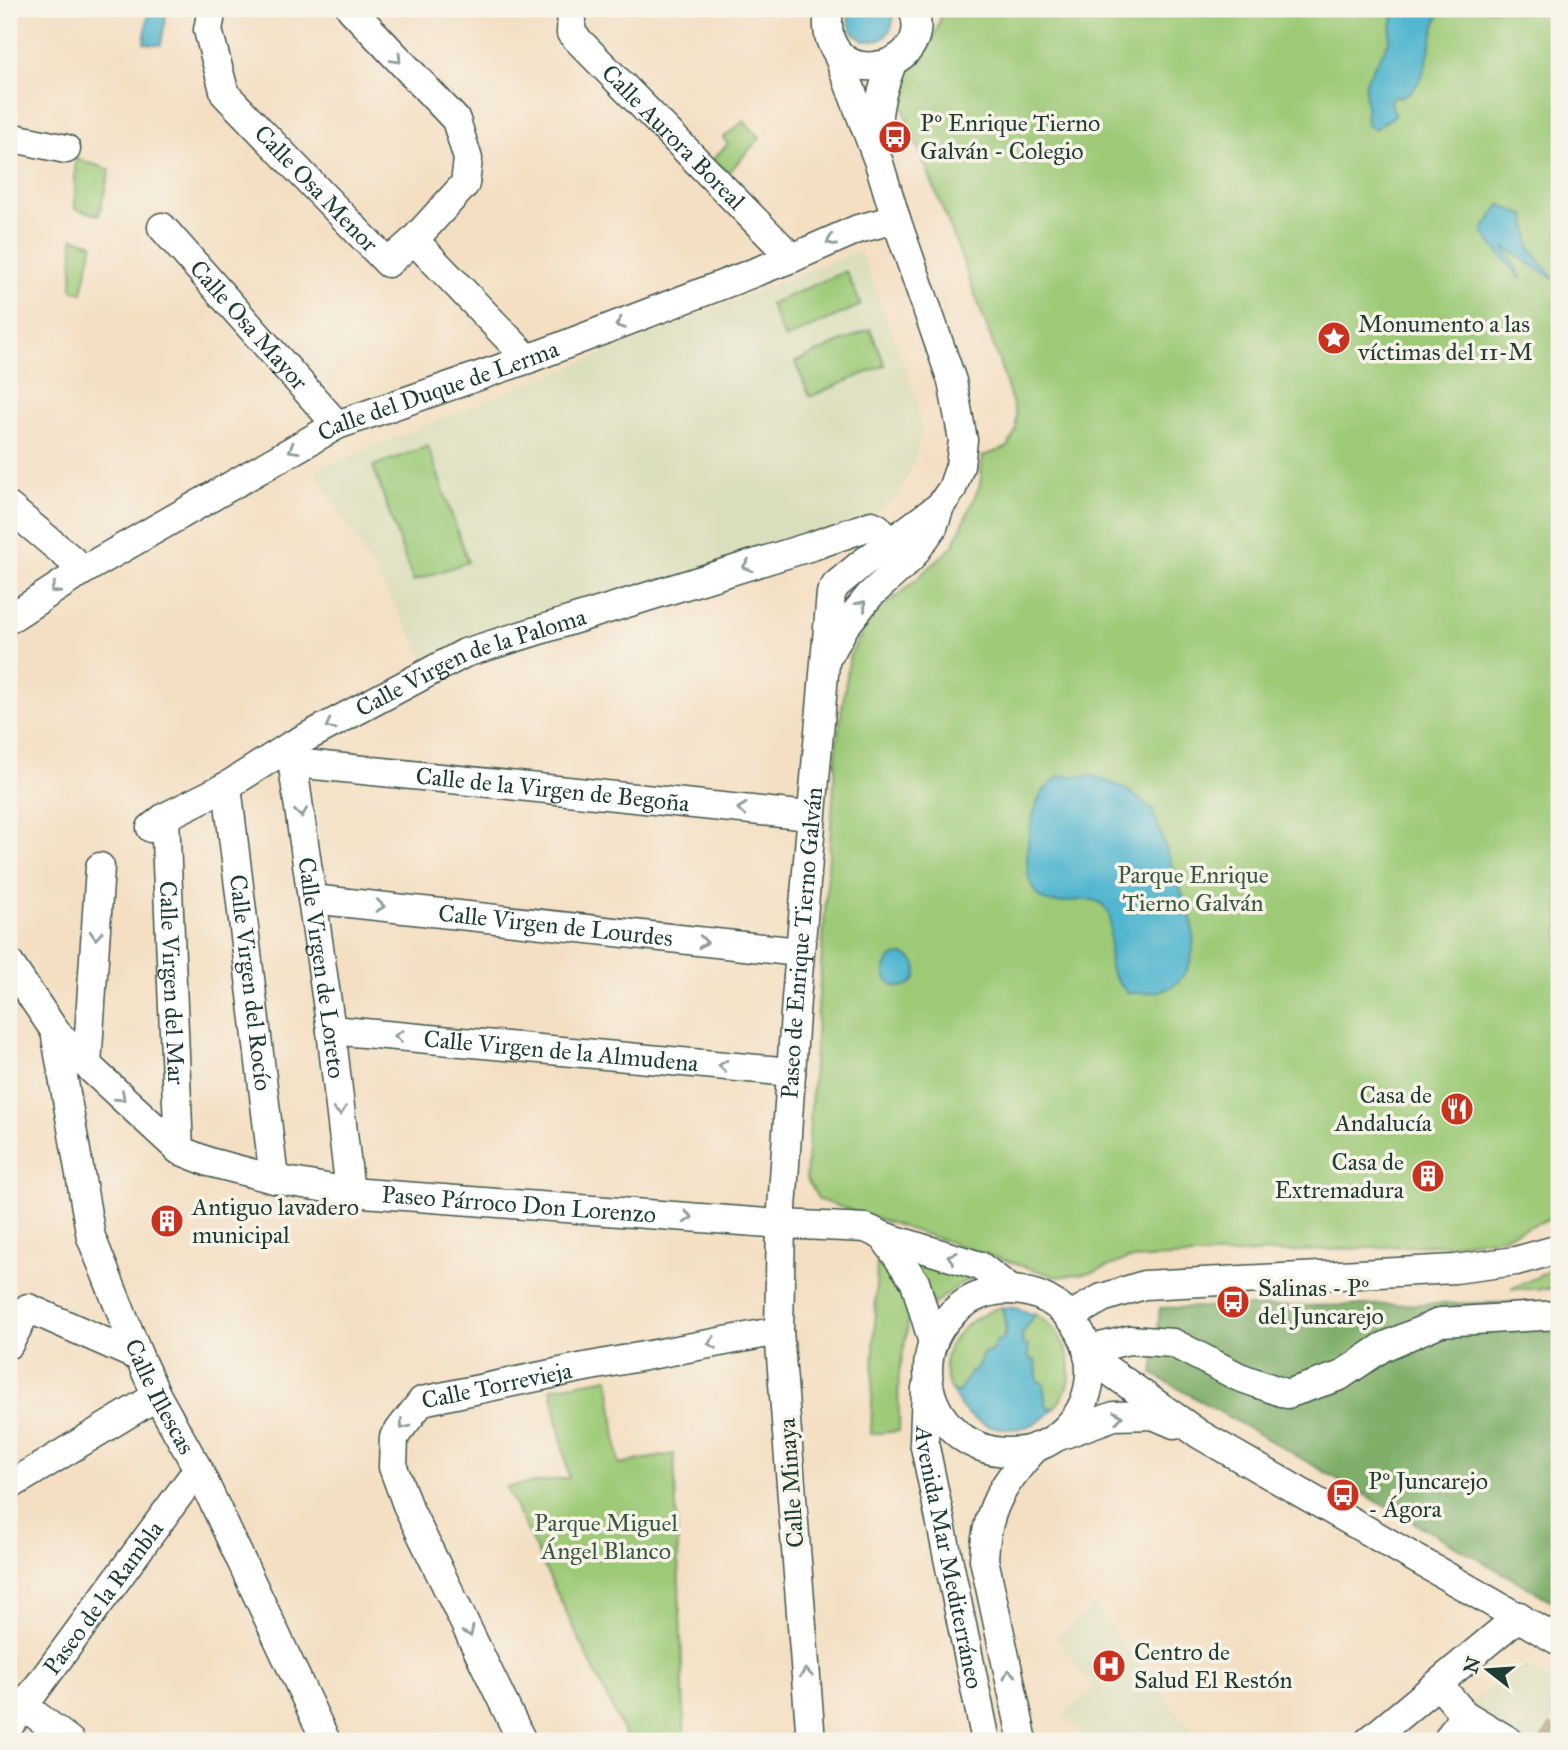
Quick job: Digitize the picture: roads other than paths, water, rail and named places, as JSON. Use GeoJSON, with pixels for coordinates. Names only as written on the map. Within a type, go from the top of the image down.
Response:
{"type":"FeatureCollection","features":[{"type":"Feature","properties":{"kind":"street","name":"Calle Osa Menor"},"geometry":{"type":"LineString","coordinates":[[212,9],[208,30],[225,94],[388,263],[414,240],[528,359]]}},
{"type":"Feature","properties":{"kind":"street"},"geometry":{"type":"LineString","coordinates":[[351,9],[456,120],[468,159],[466,184],[414,240]]}},
{"type":"Feature","properties":{"kind":"street","name":"Calle Aurora Boreal"},"geometry":{"type":"LineString","coordinates":[[572,9],[571,33],[792,258]]}},
{"type":"Feature","properties":{"kind":"street","name":"Paseo de Enrique Tierno Galván"},"geometry":{"type":"LineString","coordinates":[[781,1224],[799,952],[831,593],[836,585],[860,565],[897,555],[911,559],[933,527],[940,506],[952,489],[960,466],[963,440],[952,381],[879,163],[829,37],[829,9]]}},
{"type":"Feature","properties":{"kind":"street","name":"Paseo de Enrique Tierno Galván"},"geometry":{"type":"LineString","coordinates":[[879,163],[876,122],[880,94],[892,63],[909,46],[915,30],[913,9]]}},
{"type":"Feature","properties":{"kind":"street"},"geometry":{"type":"LineString","coordinates":[[836,50],[847,60],[861,66],[877,67],[892,63]]}},
{"type":"Feature","properties":{"kind":"street"},"geometry":{"type":"LineString","coordinates":[[9,137],[66,149]]}},
{"type":"Feature","properties":{"kind":"street","name":"Calle del Duque de Lerma"},"geometry":{"type":"LineString","coordinates":[[9,619],[84,570],[337,425],[528,359],[792,258],[858,229],[896,219]]}},
{"type":"Feature","properties":{"kind":"street","name":"Calle Osa Mayor"},"geometry":{"type":"LineString","coordinates":[[162,227],[337,425]]}},
{"type":"Feature","properties":{"kind":"street"},"geometry":{"type":"LineString","coordinates":[[9,507],[84,570]]}},
{"type":"Feature","properties":{"kind":"street","name":"Calle Virgen de la Paloma"},"geometry":{"type":"LineString","coordinates":[[158,823],[293,755],[465,653],[813,546],[872,525],[878,528],[897,555]]}},
{"type":"Feature","properties":{"kind":"street"},"geometry":{"type":"LineString","coordinates":[[813,546],[831,593]]}},
{"type":"Feature","properties":{"kind":"street","name":"Paseo de Enrique Tierno Galván"},"geometry":{"type":"LineString","coordinates":[[825,662],[845,626],[897,555]]}},
{"type":"Feature","properties":{"kind":"street","name":"Calle de la Virgen de Begoña"},"geometry":{"type":"LineString","coordinates":[[293,755],[810,816]]}},
{"type":"Feature","properties":{"kind":"street","name":"Calle Virgen de Loreto"},"geometry":{"type":"LineString","coordinates":[[293,755],[331,1030],[350,1192]]}},
{"type":"Feature","properties":{"kind":"street","name":"Calle Virgen del Rocío"},"geometry":{"type":"LineString","coordinates":[[227,786],[275,1179]]}},
{"type":"Feature","properties":{"kind":"street","name":"Calle Virgen del Mar"},"geometry":{"type":"LineString","coordinates":[[158,823],[179,1150]]}},
{"type":"Feature","properties":{"kind":"street"},"geometry":{"type":"LineString","coordinates":[[87,1065],[100,867]]}},
{"type":"Feature","properties":{"kind":"street","name":"Calle Virgen de Lourdes"},"geometry":{"type":"LineString","coordinates":[[312,899],[799,952]]}},
{"type":"Feature","properties":{"kind":"street","name":"Paseo Párroco Don Lorenzo"},"geometry":{"type":"LineString","coordinates":[[9,963],[55,1031],[87,1065],[179,1150],[209,1163],[275,1179],[350,1192],[866,1228],[883,1236],[980,1266],[1011,1290]]}},
{"type":"Feature","properties":{"kind":"street","name":"Calle Virgen de la Almudena"},"geometry":{"type":"LineString","coordinates":[[331,1030],[791,1072]]}},
{"type":"Feature","properties":{"kind":"street","name":"Calle Illescas"},"geometry":{"type":"LineString","coordinates":[[55,1031],[91,1237],[139,1357],[198,1469],[326,1741]]}},
{"type":"Feature","properties":{"kind":"street","name":"Calle Minaya"},"geometry":{"type":"LineString","coordinates":[[781,1224],[779,1331],[811,1741]]}},
{"type":"Feature","properties":{"kind":"street"},"geometry":{"type":"LineString","coordinates":[[883,1236],[915,1282],[933,1343]]}},
{"type":"Feature","properties":{"kind":"street"},"geometry":{"type":"LineString","coordinates":[[1069,1317],[1102,1298],[1144,1285],[1455,1269],[1516,1261],[1559,1249]]}},
{"type":"Feature","properties":{"kind":"street"},"geometry":{"type":"LineString","coordinates":[[1045,1443],[1072,1422],[1084,1400],[1089,1375],[1087,1353],[1080,1332],[1069,1317],[1048,1300],[1023,1292],[1011,1290],[986,1293],[963,1304],[945,1321],[933,1343],[928,1371],[932,1397],[943,1420],[962,1438],[985,1449],[1011,1452],[1045,1443],[1114,1416],[1153,1415],[1199,1434]]}},
{"type":"Feature","properties":{"kind":"street"},"geometry":{"type":"LineString","coordinates":[[9,1344],[28,1308],[139,1357]]}},
{"type":"Feature","properties":{"kind":"street"},"geometry":{"type":"LineString","coordinates":[[1087,1353],[1129,1340],[1173,1343],[1239,1377],[1287,1394],[1340,1376],[1383,1347],[1441,1322],[1559,1315]]}},
{"type":"Feature","properties":{"kind":"street","name":"Calle Torrevieja"},"geometry":{"type":"LineString","coordinates":[[522,1741],[408,1505],[393,1467],[394,1437],[422,1401],[779,1331]]}},
{"type":"Feature","properties":{"kind":"street"},"geometry":{"type":"LineString","coordinates":[[1087,1353],[1199,1434],[1559,1641]]}},
{"type":"Feature","properties":{"kind":"street","name":"Avenida Mar Mediterráneo"},"geometry":{"type":"LineString","coordinates":[[928,1371],[925,1442],[986,1741]]}},
{"type":"Feature","properties":{"kind":"street"},"geometry":{"type":"LineString","coordinates":[[9,1486],[158,1396]]}},
{"type":"Feature","properties":{"kind":"street","name":"Avenida Mar Mediterráneo"},"geometry":{"type":"LineString","coordinates":[[1023,1741],[984,1559],[985,1534],[990,1514],[1011,1475],[1045,1443]]}},
{"type":"Feature","properties":{"kind":"street","name":"Paseo de la Rambla"},"geometry":{"type":"LineString","coordinates":[[17,1716],[198,1469]]}},
{"type":"Feature","properties":{"kind":"street"},"geometry":{"type":"LineString","coordinates":[[1369,1741],[1519,1616]]}},
{"type":"Feature","properties":{"kind":"street"},"geometry":{"type":"LineString","coordinates":[[1438,1684],[1482,1734]]}},
{"type":"Feature","properties":{"kind":"street"},"geometry":{"type":"LineString","coordinates":[[17,1716],[69,1741]]}},
{"type":"Feature","properties":{"kind":"water"},"geometry":{"type":"Polygon","coordinates":[[[149,9],[167,10],[161,45],[144,43],[149,9]]]}},
{"type":"Feature","properties":{"kind":"water"},"geometry":{"type":"Polygon","coordinates":[[[850,9],[892,9],[892,27],[880,40],[864,41],[855,35],[850,27],[850,9]]]}},
{"type":"Feature","properties":{"kind":"water"},"geometry":{"type":"Polygon","coordinates":[[[1394,9],[1443,9],[1437,19],[1419,82],[1410,91],[1390,100],[1395,115],[1375,129],[1367,125],[1365,82],[1389,42],[1394,9]]]}},
{"type":"Feature","properties":{"kind":"water"},"geometry":{"type":"Polygon","coordinates":[[[1500,205],[1526,216],[1530,248],[1555,280],[1504,247],[1520,279],[1482,231],[1500,205]]]}},
{"type":"Feature","properties":{"kind":"water"},"geometry":{"type":"Polygon","coordinates":[[[1059,776],[1093,776],[1124,788],[1152,809],[1193,931],[1193,951],[1187,969],[1176,984],[1167,989],[1128,993],[1114,977],[1110,964],[1110,918],[1103,905],[1087,900],[1049,902],[1034,890],[1027,864],[1029,833],[1041,795],[1059,776]]]}},
{"type":"Feature","properties":{"kind":"water"},"geometry":{"type":"Polygon","coordinates":[[[901,955],[912,960],[917,971],[912,982],[901,987],[890,982],[885,971],[890,960],[901,955]]]}},
{"type":"Feature","properties":{"kind":"water"},"geometry":{"type":"Polygon","coordinates":[[[1002,1307],[1017,1308],[1034,1315],[1022,1335],[1023,1345],[1028,1346],[1029,1359],[1035,1360],[1038,1382],[1043,1383],[1046,1406],[1054,1408],[1033,1424],[1021,1428],[996,1428],[984,1424],[963,1409],[951,1390],[959,1392],[970,1372],[975,1372],[984,1352],[990,1353],[997,1340],[1002,1341],[1007,1331],[1002,1307]]]}},
{"type":"Feature","properties":{"kind":"tunnel"},"geometry":{"type":"LineString","coordinates":[[1550,1741],[1559,1726]]}},
{"type":"Feature","properties":{"kind":"place","name":"Pº Enrique Tierno Galván - Colegio"},"geometry":{"type":"Point","coordinates":[895,137]}},
{"type":"Feature","properties":{"kind":"place","name":"Monumento a las víctimas del 11-M"},"geometry":{"type":"Point","coordinates":[1334,338]}},
{"type":"Feature","properties":{"kind":"place","name":"Casa de Andalucía"},"geometry":{"type":"Point","coordinates":[1457,1109]}},
{"type":"Feature","properties":{"kind":"place","name":"Casa de Extremadura"},"geometry":{"type":"Point","coordinates":[1428,1176]}},
{"type":"Feature","properties":{"kind":"place","name":"Antiguo lavadero municipal"},"geometry":{"type":"Point","coordinates":[167,1221]}},
{"type":"Feature","properties":{"kind":"place","name":"Salinas - Pº del Juncarejo"},"geometry":{"type":"Point","coordinates":[1233,1302]}},
{"type":"Feature","properties":{"kind":"place","name":"Pº Juncarejo - Ágora"},"geometry":{"type":"Point","coordinates":[1343,1495]}},
{"type":"Feature","properties":{"kind":"place","name":"Centro de Salud El Restón"},"geometry":{"type":"Point","coordinates":[1109,1666]}},
{"type":"Feature","properties":{"kind":"park label","name":"Parque Enrique Tierno Galván"},"geometry":{"type":"Point","coordinates":[1193,889]}},
{"type":"Feature","properties":{"kind":"park label","name":"Parque Miguel Ángel Blanco"},"geometry":{"type":"Point","coordinates":[606,1537]}}]}
